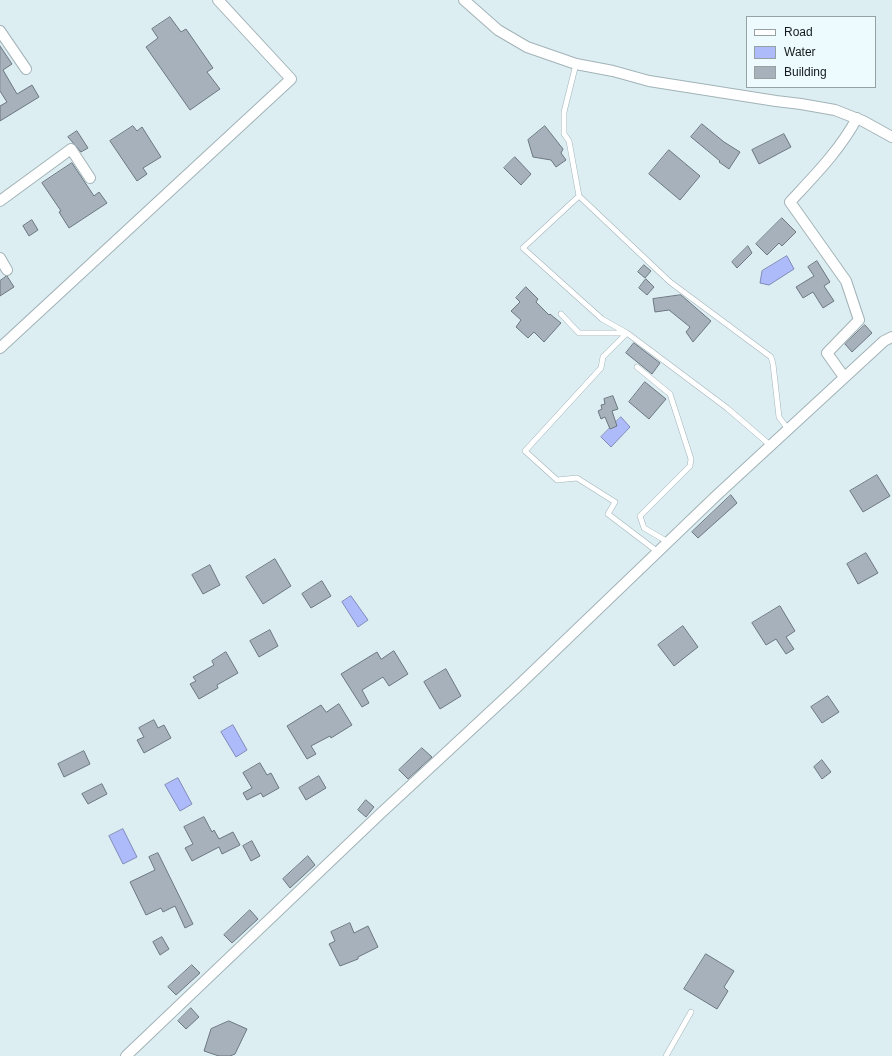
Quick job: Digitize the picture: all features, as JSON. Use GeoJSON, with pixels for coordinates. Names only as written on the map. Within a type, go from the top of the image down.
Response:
{"type":"FeatureCollection","features":[{"type":"Feature","properties":{"kind":"street"},"geometry":{"type":"LineString","coordinates":[[0,348],[291,79],[218,0]]}},
{"type":"Feature","properties":{"kind":"street"},"geometry":{"type":"LineString","coordinates":[[464,0],[498,30],[527,47],[576,64],[613,71],[649,81],[835,110],[857,118],[892,137]]}},
{"type":"Feature","properties":{"kind":"street"},"geometry":{"type":"LineString","coordinates":[[0,31],[26,69]]}},
{"type":"Feature","properties":{"kind":"street"},"geometry":{"type":"LineString","coordinates":[[844,377],[827,353],[859,320],[846,281],[790,202],[847,136],[857,118]]}},
{"type":"Feature","properties":{"kind":"street"},"geometry":{"type":"LineString","coordinates":[[0,202],[71,149],[90,178]]}},
{"type":"Feature","properties":{"kind":"street"},"geometry":{"type":"LineString","coordinates":[[0,258],[7,270]]}},
{"type":"Feature","properties":{"kind":"street"},"geometry":{"type":"LineString","coordinates":[[126,1056],[380,814],[518,687],[770,445],[884,341],[892,337]]}},
{"type":"Feature","properties":{"kind":"lane"},"geometry":{"type":"LineString","coordinates":[[576,64],[564,112],[564,134],[569,142],[579,196],[670,282],[771,358],[779,417],[788,429]]}},
{"type":"Feature","properties":{"kind":"lane"},"geometry":{"type":"LineString","coordinates":[[579,196],[523,248],[602,319],[627,333],[726,408],[770,445]]}},
{"type":"Feature","properties":{"kind":"lane"},"geometry":{"type":"LineString","coordinates":[[561,314],[579,333],[627,333]]}},
{"type":"Feature","properties":{"kind":"lane"},"geometry":{"type":"LineString","coordinates":[[627,333],[603,357],[602,368],[525,451],[557,480],[577,478],[615,502],[608,514],[658,552]]}},
{"type":"Feature","properties":{"kind":"lane"},"geometry":{"type":"LineString","coordinates":[[637,367],[670,394],[691,459],[690,466],[640,516],[644,528],[668,542]]}},
{"type":"Feature","properties":{"kind":"lane"},"geometry":{"type":"LineString","coordinates":[[666,1056],[691,1012]]}},
{"type":"Feature","properties":{"kind":"water"},"geometry":{"type":"Polygon","coordinates":[[[787,256],[794,269],[769,285],[760,283],[762,271],[787,256]]]}},
{"type":"Feature","properties":{"kind":"water"},"geometry":{"type":"Polygon","coordinates":[[[621,417],[630,427],[611,447],[601,437],[621,417]]]}},
{"type":"Feature","properties":{"kind":"water"},"geometry":{"type":"Polygon","coordinates":[[[351,596],[368,620],[358,627],[342,602],[351,596]]]}},
{"type":"Feature","properties":{"kind":"water"},"geometry":{"type":"Polygon","coordinates":[[[233,725],[247,750],[236,757],[221,732],[233,725]]]}},
{"type":"Feature","properties":{"kind":"water"},"geometry":{"type":"Polygon","coordinates":[[[178,778],[192,804],[180,811],[165,785],[178,778]]]}},
{"type":"Feature","properties":{"kind":"water"},"geometry":{"type":"Polygon","coordinates":[[[123,829],[137,857],[123,864],[109,836],[123,829]]]}},
{"type":"Feature","properties":{"kind":"building"},"geometry":{"type":"Polygon","coordinates":[[[170,17],[181,32],[186,29],[213,68],[207,72],[220,89],[190,110],[146,47],[158,38],[152,29],[170,17]]]}},
{"type":"Feature","properties":{"kind":"building"},"geometry":{"type":"Polygon","coordinates":[[[0,46],[12,64],[3,70],[17,94],[32,85],[39,97],[0,121],[0,106],[7,102],[0,91],[0,46]]]}},
{"type":"Feature","properties":{"kind":"building"},"geometry":{"type":"Polygon","coordinates":[[[702,124],[724,142],[740,152],[729,169],[691,137],[702,124]]]}},
{"type":"Feature","properties":{"kind":"building"},"geometry":{"type":"Polygon","coordinates":[[[133,126],[137,131],[142,127],[161,157],[143,168],[147,174],[137,181],[110,141],[133,126]]]}},
{"type":"Feature","properties":{"kind":"building"},"geometry":{"type":"Polygon","coordinates":[[[545,126],[563,149],[561,153],[566,160],[556,167],[551,160],[533,157],[528,140],[545,126]]]}},
{"type":"Feature","properties":{"kind":"building"},"geometry":{"type":"Polygon","coordinates":[[[77,131],[88,148],[81,152],[68,137],[77,131]]]}},
{"type":"Feature","properties":{"kind":"building"},"geometry":{"type":"Polygon","coordinates":[[[784,134],[791,147],[759,164],[752,150],[784,134]]]}},
{"type":"Feature","properties":{"kind":"building"},"geometry":{"type":"Polygon","coordinates":[[[669,150],[700,176],[680,200],[649,174],[669,150]]]}},
{"type":"Feature","properties":{"kind":"building"},"geometry":{"type":"Polygon","coordinates":[[[515,157],[531,174],[521,185],[504,168],[515,157]]]}},
{"type":"Feature","properties":{"kind":"building"},"geometry":{"type":"Polygon","coordinates":[[[72,163],[94,196],[99,192],[107,203],[69,228],[59,212],[61,211],[42,183],[72,163]]]}},
{"type":"Feature","properties":{"kind":"building"},"geometry":{"type":"Polygon","coordinates":[[[782,218],[796,232],[782,246],[779,243],[767,255],[756,244],[782,218]]]}},
{"type":"Feature","properties":{"kind":"building"},"geometry":{"type":"Polygon","coordinates":[[[32,220],[38,230],[29,236],[23,226],[32,220]]]}},
{"type":"Feature","properties":{"kind":"building"},"geometry":{"type":"Polygon","coordinates":[[[748,246],[752,253],[737,268],[732,262],[748,246]]]}},
{"type":"Feature","properties":{"kind":"building"},"geometry":{"type":"Polygon","coordinates":[[[817,261],[830,282],[824,286],[834,301],[823,308],[813,292],[803,298],[796,287],[814,276],[808,267],[817,261]]]}},
{"type":"Feature","properties":{"kind":"building"},"geometry":{"type":"Polygon","coordinates":[[[644,265],[651,271],[645,278],[638,272],[644,265]]]}},
{"type":"Feature","properties":{"kind":"building"},"geometry":{"type":"Polygon","coordinates":[[[7,276],[14,287],[0,296],[0,281],[7,276]]]}},
{"type":"Feature","properties":{"kind":"building"},"geometry":{"type":"Polygon","coordinates":[[[646,279],[654,287],[647,295],[639,288],[646,279]]]}},
{"type":"Feature","properties":{"kind":"building"},"geometry":{"type":"Polygon","coordinates":[[[526,287],[538,299],[536,302],[549,315],[550,314],[561,323],[544,342],[534,332],[528,338],[516,327],[521,320],[511,311],[520,302],[516,298],[526,287]]]}},
{"type":"Feature","properties":{"kind":"building"},"geometry":{"type":"Polygon","coordinates":[[[681,295],[711,321],[693,342],[686,332],[690,327],[669,310],[655,312],[653,299],[681,295]]]}},
{"type":"Feature","properties":{"kind":"building"},"geometry":{"type":"Polygon","coordinates":[[[865,325],[872,333],[852,352],[845,344],[865,325]]]}},
{"type":"Feature","properties":{"kind":"building"},"geometry":{"type":"Polygon","coordinates":[[[634,343],[660,363],[652,374],[626,353],[634,343]]]}},
{"type":"Feature","properties":{"kind":"building"},"geometry":{"type":"Polygon","coordinates":[[[645,382],[666,399],[649,419],[629,402],[645,382]]]}},
{"type":"Feature","properties":{"kind":"building"},"geometry":{"type":"Polygon","coordinates":[[[613,396],[618,409],[612,411],[617,426],[610,429],[605,417],[601,419],[598,411],[602,409],[601,405],[605,404],[604,399],[613,396]]]}},
{"type":"Feature","properties":{"kind":"building"},"geometry":{"type":"Polygon","coordinates":[[[877,475],[890,496],[863,512],[850,491],[877,475]]]}},
{"type":"Feature","properties":{"kind":"building"},"geometry":{"type":"Polygon","coordinates":[[[731,495],[737,503],[698,538],[692,532],[731,495]]]}},
{"type":"Feature","properties":{"kind":"building"},"geometry":{"type":"Polygon","coordinates":[[[866,553],[878,573],[858,584],[847,564],[866,553]]]}},
{"type":"Feature","properties":{"kind":"building"},"geometry":{"type":"Polygon","coordinates":[[[275,559],[291,586],[263,604],[246,577],[275,559]]]}},
{"type":"Feature","properties":{"kind":"building"},"geometry":{"type":"Polygon","coordinates":[[[210,565],[220,585],[203,594],[192,575],[210,565]]]}},
{"type":"Feature","properties":{"kind":"building"},"geometry":{"type":"Polygon","coordinates":[[[322,581],[331,596],[311,608],[302,594],[322,581]]]}},
{"type":"Feature","properties":{"kind":"building"},"geometry":{"type":"Polygon","coordinates":[[[780,606],[795,631],[786,637],[794,649],[786,654],[776,639],[766,645],[752,623],[780,606]]]}},
{"type":"Feature","properties":{"kind":"building"},"geometry":{"type":"Polygon","coordinates":[[[683,626],[698,647],[674,666],[658,645],[683,626]]]}},
{"type":"Feature","properties":{"kind":"building"},"geometry":{"type":"Polygon","coordinates":[[[270,630],[278,646],[259,657],[250,641],[270,630]]]}},
{"type":"Feature","properties":{"kind":"building"},"geometry":{"type":"Polygon","coordinates":[[[394,651],[408,674],[389,686],[383,677],[362,690],[369,703],[362,707],[341,674],[377,652],[381,659],[394,651]]]}},
{"type":"Feature","properties":{"kind":"building"},"geometry":{"type":"Polygon","coordinates":[[[226,652],[238,673],[217,685],[218,688],[199,699],[190,684],[196,681],[193,677],[214,665],[212,661],[226,652]]]}},
{"type":"Feature","properties":{"kind":"building"},"geometry":{"type":"Polygon","coordinates":[[[446,669],[461,696],[440,709],[424,682],[446,669]]]}},
{"type":"Feature","properties":{"kind":"building"},"geometry":{"type":"Polygon","coordinates":[[[828,696],[839,712],[822,723],[811,707],[828,696]]]}},
{"type":"Feature","properties":{"kind":"building"},"geometry":{"type":"Polygon","coordinates":[[[339,704],[352,725],[331,738],[330,736],[311,746],[316,754],[307,759],[287,726],[321,705],[326,712],[339,704]]]}},
{"type":"Feature","properties":{"kind":"building"},"geometry":{"type":"Polygon","coordinates":[[[154,720],[158,728],[164,725],[171,738],[144,753],[137,740],[144,737],[139,728],[154,720]]]}},
{"type":"Feature","properties":{"kind":"building"},"geometry":{"type":"Polygon","coordinates":[[[422,748],[432,757],[408,779],[399,770],[422,748]]]}},
{"type":"Feature","properties":{"kind":"building"},"geometry":{"type":"Polygon","coordinates":[[[84,751],[90,764],[64,777],[58,764],[84,751]]]}},
{"type":"Feature","properties":{"kind":"building"},"geometry":{"type":"Polygon","coordinates":[[[822,760],[831,772],[822,779],[814,767],[822,760]]]}},
{"type":"Feature","properties":{"kind":"building"},"geometry":{"type":"Polygon","coordinates":[[[260,763],[267,775],[271,773],[279,788],[263,797],[261,793],[247,800],[243,793],[252,788],[243,773],[260,763]]]}},
{"type":"Feature","properties":{"kind":"building"},"geometry":{"type":"Polygon","coordinates":[[[319,776],[326,788],[306,800],[299,788],[319,776]]]}},
{"type":"Feature","properties":{"kind":"building"},"geometry":{"type":"Polygon","coordinates":[[[102,784],[107,794],[88,804],[82,794],[102,784]]]}},
{"type":"Feature","properties":{"kind":"building"},"geometry":{"type":"Polygon","coordinates":[[[366,800],[374,807],[366,817],[358,810],[366,800]]]}},
{"type":"Feature","properties":{"kind":"building"},"geometry":{"type":"Polygon","coordinates":[[[204,817],[212,832],[214,830],[219,839],[233,832],[240,845],[222,854],[219,847],[192,861],[185,848],[193,844],[184,827],[204,817]]]}},
{"type":"Feature","properties":{"kind":"building"},"geometry":{"type":"Polygon","coordinates":[[[252,841],[260,856],[251,861],[243,846],[252,841]]]}},
{"type":"Feature","properties":{"kind":"building"},"geometry":{"type":"Polygon","coordinates":[[[158,853],[193,924],[185,928],[175,906],[163,912],[161,908],[146,915],[130,882],[155,870],[149,857],[158,853]]]}},
{"type":"Feature","properties":{"kind":"building"},"geometry":{"type":"Polygon","coordinates":[[[308,856],[315,865],[290,888],[283,879],[308,856]]]}},
{"type":"Feature","properties":{"kind":"building"},"geometry":{"type":"Polygon","coordinates":[[[250,910],[258,919],[232,943],[224,935],[250,910]]]}},
{"type":"Feature","properties":{"kind":"building"},"geometry":{"type":"Polygon","coordinates":[[[350,923],[354,933],[368,926],[378,947],[358,957],[358,959],[340,966],[329,944],[335,941],[331,932],[350,923]]]}},
{"type":"Feature","properties":{"kind":"building"},"geometry":{"type":"Polygon","coordinates":[[[162,937],[169,949],[160,955],[153,942],[162,937]]]}},
{"type":"Feature","properties":{"kind":"building"},"geometry":{"type":"Polygon","coordinates":[[[706,954],[734,971],[724,987],[728,991],[717,1009],[684,989],[706,954]]]}},
{"type":"Feature","properties":{"kind":"building"},"geometry":{"type":"Polygon","coordinates":[[[192,965],[200,973],[176,995],[168,987],[192,965]]]}},
{"type":"Feature","properties":{"kind":"building"},"geometry":{"type":"Polygon","coordinates":[[[191,1008],[199,1017],[186,1029],[178,1021],[191,1008]]]}},
{"type":"Feature","properties":{"kind":"building"},"geometry":{"type":"Polygon","coordinates":[[[229,1021],[247,1029],[235,1054],[230,1056],[219,1056],[204,1051],[211,1029],[229,1021]]]}}]}
